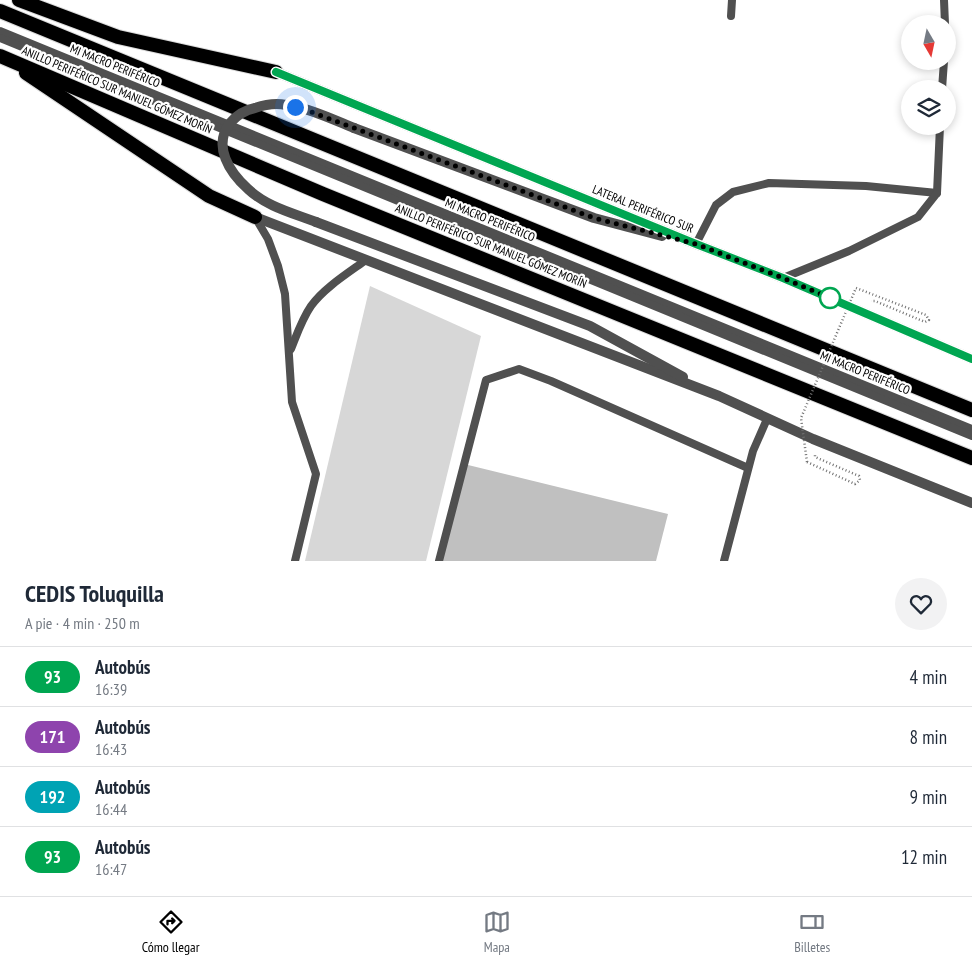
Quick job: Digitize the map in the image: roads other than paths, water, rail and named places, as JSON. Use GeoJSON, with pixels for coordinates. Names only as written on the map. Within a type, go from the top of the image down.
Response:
{"type":"FeatureCollection","features":[{"type":"Feature","properties":{"kind":"highway"},"geometry":{"type":"LineString","coordinates":[[19,0],[118,37],[276,72]]}},
{"type":"Feature","properties":{"kind":"highway"},"geometry":{"type":"LineString","coordinates":[[0,11],[972,410]]}},
{"type":"Feature","properties":{"kind":"highway"},"geometry":{"type":"LineString","coordinates":[[0,56],[209,196],[255,217]]}},
{"type":"Feature","properties":{"kind":"highway","name":"ANILLO PERIFÉRICO SUR MANUEL GÓMEZ MORÍN"},"geometry":{"type":"LineString","coordinates":[[0,56],[323,194],[972,458]]}},
{"type":"Feature","properties":{"kind":"street","name":"LATERAL PERIFÉRICO SUR"},"geometry":{"type":"LineString","coordinates":[[276,72],[783,278],[972,359]]}},
{"type":"Feature","properties":{"kind":"street"},"geometry":{"type":"LineString","coordinates":[[696,244],[594,218],[306,110],[284,104],[262,106],[247,110],[236,117],[227,128],[222,140],[228,164],[249,191],[269,204],[590,326],[718,396]]}},
{"type":"Feature","properties":{"kind":"street"},"geometry":{"type":"LineString","coordinates":[[255,217],[718,396],[813,439],[972,503]]}},
{"type":"Feature","properties":{"kind":"lane"},"geometry":{"type":"LineString","coordinates":[[731,16],[732,0]]}},
{"type":"Feature","properties":{"kind":"lane"},"geometry":{"type":"LineString","coordinates":[[944,0],[945,15]]}},
{"type":"Feature","properties":{"kind":"lane","name":"MI MACRO PERIFÉRICO"},"geometry":{"type":"LineString","coordinates":[[0,31],[972,429]]}},
{"type":"Feature","properties":{"kind":"lane","name":"MI MACRO PERIFÉRICO"},"geometry":{"type":"LineString","coordinates":[[0,38],[972,436]]}},
{"type":"Feature","properties":{"kind":"lane"},"geometry":{"type":"LineString","coordinates":[[783,278],[849,252],[918,217],[937,193],[940,135]]}},
{"type":"Feature","properties":{"kind":"lane"},"geometry":{"type":"LineString","coordinates":[[696,244],[716,205],[733,192],[769,182],[866,186],[937,193]]}},
{"type":"Feature","properties":{"kind":"lane"},"geometry":{"type":"LineString","coordinates":[[255,217],[268,239],[278,266],[285,294],[292,402],[316,474],[295,561]]}},
{"type":"Feature","properties":{"kind":"lane"},"geometry":{"type":"LineString","coordinates":[[290,351],[300,326],[312,305],[337,280],[366,260]]}},
{"type":"Feature","properties":{"kind":"lane"},"geometry":{"type":"LineString","coordinates":[[439,561],[486,380],[519,369],[551,381],[748,468]]}},
{"type":"Feature","properties":{"kind":"lane"},"geometry":{"type":"LineString","coordinates":[[724,561],[753,451],[767,418]]}}]}
